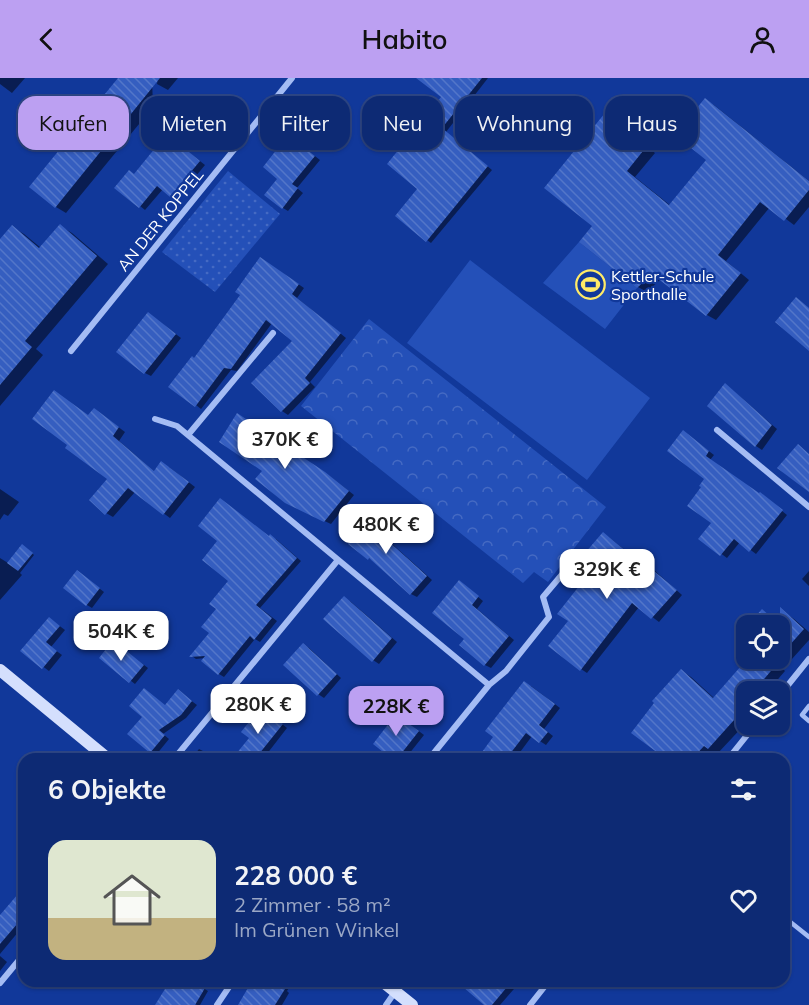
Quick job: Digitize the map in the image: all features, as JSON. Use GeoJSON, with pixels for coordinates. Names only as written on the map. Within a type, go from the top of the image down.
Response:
{"type":"FeatureCollection","features":[{"type":"Feature","properties":{"kind":"main road"},"geometry":{"type":"LineString","coordinates":[[0,670],[101,753]]}},
{"type":"Feature","properties":{"kind":"main road"},"geometry":{"type":"LineString","coordinates":[[389,987],[412,1005]]}},
{"type":"Feature","properties":{"kind":"street","name":"AN DER KOPPEL"},"geometry":{"type":"LineString","coordinates":[[71,351],[292,78]]}},
{"type":"Feature","properties":{"kind":"street"},"geometry":{"type":"LineString","coordinates":[[188,435],[273,333]]}},
{"type":"Feature","properties":{"kind":"street"},"geometry":{"type":"LineString","coordinates":[[155,419],[177,426],[489,684]]}},
{"type":"Feature","properties":{"kind":"street"},"geometry":{"type":"LineString","coordinates":[[717,430],[809,507]]}},
{"type":"Feature","properties":{"kind":"street"},"geometry":{"type":"LineString","coordinates":[[179,753],[338,560]]}},
{"type":"Feature","properties":{"kind":"street"},"geometry":{"type":"LineString","coordinates":[[434,753],[489,684],[506,671],[549,617],[543,597],[570,565]]}},
{"type":"Feature","properties":{"kind":"street"},"geometry":{"type":"LineString","coordinates":[[790,683],[809,659]]}},
{"type":"Feature","properties":{"kind":"street"},"geometry":{"type":"LineString","coordinates":[[733,753],[747,735]]}},
{"type":"Feature","properties":{"kind":"street"},"geometry":{"type":"LineString","coordinates":[[0,983],[18,961]]}},
{"type":"Feature","properties":{"kind":"street"},"geometry":{"type":"LineString","coordinates":[[217,1005],[229,987]]}},
{"type":"Feature","properties":{"kind":"street"},"geometry":{"type":"LineString","coordinates":[[530,1005],[544,987]]}},
{"type":"Feature","properties":{"kind":"street"},"geometry":{"type":"LineString","coordinates":[[386,1005],[395,992]]}},
{"type":"Feature","properties":{"kind":"lane"},"geometry":{"type":"LineString","coordinates":[[809,706],[802,715],[809,721]]}},
{"type":"Feature","properties":{"kind":"lane"},"geometry":{"type":"LineString","coordinates":[[790,922],[809,937]]}},
{"type":"Feature","properties":{"kind":"green space"},"geometry":{"type":"Polygon","coordinates":[[[228,171],[280,214],[215,292],[162,252],[228,171]]]}},
{"type":"Feature","properties":{"kind":"green space","name":"Kettler-Schule Sporthalle"},"geometry":{"type":"Polygon","coordinates":[[[579,242],[637,288],[605,329],[543,283],[579,242]]]}},
{"type":"Feature","properties":{"kind":"green space"},"geometry":{"type":"Polygon","coordinates":[[[470,260],[650,398],[587,480],[407,343],[470,260]]]}},
{"type":"Feature","properties":{"kind":"green space"},"geometry":{"type":"Polygon","coordinates":[[[369,319],[606,507],[548,582],[534,572],[523,583],[301,406],[369,319]]]}},
{"type":"Feature","properties":{"kind":"building"},"geometry":{"type":"Polygon","coordinates":[[[118,78],[160,78],[145,96],[141,96],[141,102],[129,116],[129,96],[103,96],[118,78]]]}},
{"type":"Feature","properties":{"kind":"building"},"geometry":{"type":"Polygon","coordinates":[[[416,78],[482,78],[468,96],[455,96],[455,112],[443,127],[443,96],[440,96],[416,78]]]}},
{"type":"Feature","properties":{"kind":"building"},"geometry":{"type":"Polygon","coordinates":[[[705,98],[809,181],[809,190],[784,221],[760,202],[718,255],[741,273],[706,316],[652,274],[637,288],[579,242],[592,226],[544,188],[575,150],[593,150],[593,128],[605,113],[605,150],[644,150],[627,171],[669,205],[706,160],[694,150],[698,150],[698,107],[705,98]]]}},
{"type":"Feature","properties":{"kind":"building"},"geometry":{"type":"Polygon","coordinates":[[[443,129],[455,139],[455,150],[469,150],[488,166],[426,242],[395,216],[417,189],[387,164],[398,150],[443,150],[443,129]]]}},
{"type":"Feature","properties":{"kind":"building"},"geometry":{"type":"Polygon","coordinates":[[[59,150],[102,150],[55,208],[29,187],[59,150]]]}},
{"type":"Feature","properties":{"kind":"building"},"geometry":{"type":"Polygon","coordinates":[[[154,150],[187,150],[200,161],[170,197],[157,186],[139,208],[114,188],[129,170],[134,174],[154,150]]]}},
{"type":"Feature","properties":{"kind":"building"},"geometry":{"type":"Polygon","coordinates":[[[276,150],[307,150],[315,156],[292,184],[298,188],[282,209],[264,195],[277,179],[263,167],[276,150]]]}},
{"type":"Feature","properties":{"kind":"building"},"geometry":{"type":"Polygon","coordinates":[[[60,224],[97,256],[25,341],[32,347],[0,385],[0,239],[12,225],[39,248],[60,224]]]}},
{"type":"Feature","properties":{"kind":"building"},"geometry":{"type":"Polygon","coordinates":[[[260,257],[299,284],[292,294],[341,333],[305,378],[310,383],[281,412],[251,383],[292,341],[266,320],[231,369],[224,368],[195,407],[168,387],[192,356],[194,358],[240,295],[235,292],[260,257]]]}},
{"type":"Feature","properties":{"kind":"building"},"geometry":{"type":"Polygon","coordinates":[[[796,297],[809,308],[809,351],[775,322],[796,297]]]}},
{"type":"Feature","properties":{"kind":"building"},"geometry":{"type":"Polygon","coordinates":[[[148,312],[176,334],[144,374],[116,352],[148,312]]]}},
{"type":"Feature","properties":{"kind":"building"},"geometry":{"type":"Polygon","coordinates":[[[725,383],[772,425],[755,447],[707,406],[725,383]]]}},
{"type":"Feature","properties":{"kind":"building"},"geometry":{"type":"Polygon","coordinates":[[[54,390],[88,415],[94,408],[119,427],[113,436],[154,471],[161,461],[189,482],[163,515],[128,488],[105,515],[89,500],[107,479],[65,448],[67,445],[32,419],[54,390]]]}},
{"type":"Feature","properties":{"kind":"building"},"geometry":{"type":"Polygon","coordinates":[[[237,413],[325,472],[349,491],[324,522],[285,503],[255,479],[262,471],[219,442],[237,413]]]}},
{"type":"Feature","properties":{"kind":"building"},"geometry":{"type":"Polygon","coordinates":[[[683,430],[709,451],[706,456],[783,510],[749,552],[734,539],[720,556],[698,539],[711,523],[687,506],[704,479],[667,451],[683,430]]]}},
{"type":"Feature","properties":{"kind":"building"},"geometry":{"type":"Polygon","coordinates":[[[798,444],[809,454],[809,492],[777,468],[798,444]]]}},
{"type":"Feature","properties":{"kind":"building"},"geometry":{"type":"Polygon","coordinates":[[[220,498],[269,536],[270,534],[297,558],[256,605],[272,618],[254,640],[250,636],[218,675],[201,661],[205,656],[189,657],[209,633],[201,627],[216,609],[209,604],[228,581],[202,560],[217,541],[198,526],[220,498]]]}},
{"type":"Feature","properties":{"kind":"building"},"geometry":{"type":"Polygon","coordinates":[[[370,515],[391,532],[385,538],[427,576],[410,595],[369,558],[368,560],[348,544],[370,515]]]}},
{"type":"Feature","properties":{"kind":"building"},"geometry":{"type":"Polygon","coordinates":[[[603,532],[646,568],[648,566],[677,590],[651,619],[632,603],[580,671],[548,646],[568,621],[557,614],[591,571],[579,560],[603,532]]]}},
{"type":"Feature","properties":{"kind":"building"},"geometry":{"type":"Polygon","coordinates":[[[22,544],[33,553],[18,571],[7,563],[22,544]]]}},
{"type":"Feature","properties":{"kind":"building"},"geometry":{"type":"Polygon","coordinates":[[[77,570],[100,588],[86,606],[63,588],[77,570]]]}},
{"type":"Feature","properties":{"kind":"building"},"geometry":{"type":"Polygon","coordinates":[[[459,580],[479,596],[472,605],[509,636],[484,666],[459,645],[464,639],[432,613],[459,580]]]}},
{"type":"Feature","properties":{"kind":"building"},"geometry":{"type":"Polygon","coordinates":[[[344,596],[392,638],[372,662],[323,619],[344,596]]]}},
{"type":"Feature","properties":{"kind":"building"},"geometry":{"type":"Polygon","coordinates":[[[780,607],[789,615],[780,615],[780,607]]]}},
{"type":"Feature","properties":{"kind":"building"},"geometry":{"type":"Polygon","coordinates":[[[762,609],[769,615],[757,615],[762,609]]]}},
{"type":"Feature","properties":{"kind":"building"},"geometry":{"type":"Polygon","coordinates":[[[790,616],[804,629],[790,645],[790,616]]]}},
{"type":"Feature","properties":{"kind":"building"},"geometry":{"type":"Polygon","coordinates":[[[49,617],[60,626],[46,642],[57,651],[42,669],[20,651],[49,617]]]}},
{"type":"Feature","properties":{"kind":"building"},"geometry":{"type":"Polygon","coordinates":[[[113,640],[144,665],[129,683],[99,658],[113,640]]]}},
{"type":"Feature","properties":{"kind":"building"},"geometry":{"type":"Polygon","coordinates":[[[303,643],[337,674],[317,696],[283,665],[303,643]]]}},
{"type":"Feature","properties":{"kind":"building"},"geometry":{"type":"Polygon","coordinates":[[[681,669],[713,698],[738,669],[773,669],[762,681],[736,681],[736,718],[708,749],[704,746],[698,753],[658,753],[631,733],[654,703],[652,701],[681,669]]]}},
{"type":"Feature","properties":{"kind":"building"},"geometry":{"type":"Polygon","coordinates":[[[524,681],[555,704],[539,725],[548,732],[539,743],[526,733],[511,753],[481,753],[493,737],[485,731],[524,681]]]}},
{"type":"Feature","properties":{"kind":"building"},"geometry":{"type":"Polygon","coordinates":[[[144,688],[165,705],[178,689],[192,701],[181,715],[159,730],[165,735],[150,753],[127,734],[142,717],[129,706],[144,688]]]}},
{"type":"Feature","properties":{"kind":"building"},"geometry":{"type":"Polygon","coordinates":[[[261,707],[283,724],[260,753],[237,753],[249,738],[241,732],[261,707]]]}},
{"type":"Feature","properties":{"kind":"building"},"geometry":{"type":"Polygon","coordinates":[[[396,714],[419,731],[402,753],[384,753],[373,744],[396,714]]]}},
{"type":"Feature","properties":{"kind":"building"},"geometry":{"type":"Polygon","coordinates":[[[18,894],[18,923],[0,944],[0,915],[18,894]]]}},
{"type":"Feature","properties":{"kind":"building"},"geometry":{"type":"Polygon","coordinates":[[[166,987],[205,988],[195,1005],[155,1005],[166,987]]]}},
{"type":"Feature","properties":{"kind":"building"},"geometry":{"type":"Polygon","coordinates":[[[248,987],[283,987],[285,989],[275,1005],[238,1005],[248,987]]]}},
{"type":"Feature","properties":{"kind":"building"},"geometry":{"type":"Polygon","coordinates":[[[463,987],[507,987],[492,1005],[484,1005],[463,987]]]}},
{"type":"Feature","properties":{"kind":"place","name":"Kettler-Schule Sporthalle"},"geometry":{"type":"Point","coordinates":[590,285]}}]}
